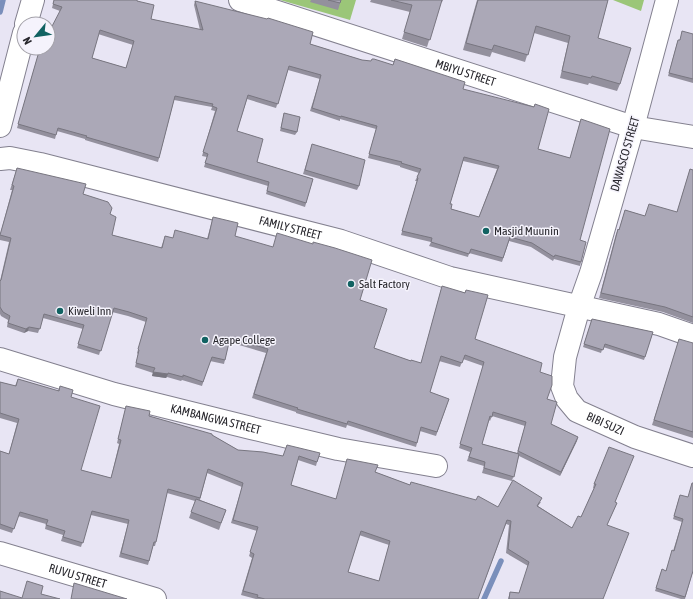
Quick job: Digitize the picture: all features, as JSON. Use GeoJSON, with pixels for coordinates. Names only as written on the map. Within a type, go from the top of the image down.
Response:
{"type":"FeatureCollection","features":[{"type":"Feature","properties":{"kind":"street"},"geometry":{"type":"LineString","coordinates":[[28,16],[33,0]]}},
{"type":"Feature","properties":{"kind":"street","name":"MBIYU STREET"},"geometry":{"type":"LineString","coordinates":[[240,0],[633,127],[693,137]]}},
{"type":"Feature","properties":{"kind":"street","name":"DAWASCO STREET"},"geometry":{"type":"LineString","coordinates":[[578,307],[591,273],[633,127],[667,0]]}},
{"type":"Feature","properties":{"kind":"street"},"geometry":{"type":"LineString","coordinates":[[0,126],[18,56]]}},
{"type":"Feature","properties":{"kind":"street","name":"FAMILY STREET"},"geometry":{"type":"LineString","coordinates":[[0,159],[10,158],[40,164],[167,196],[341,241],[450,278],[659,324],[693,336]]}},
{"type":"Feature","properties":{"kind":"street","name":"BIBI SUZI"},"geometry":{"type":"LineString","coordinates":[[578,307],[565,357],[562,386],[567,399],[577,411],[583,414],[635,437],[693,456]]}},
{"type":"Feature","properties":{"kind":"street","name":"KAMBANGWA STREET"},"geometry":{"type":"LineString","coordinates":[[0,359],[114,394],[250,428],[338,449],[436,466]]}},
{"type":"Feature","properties":{"kind":"street","name":"RUVU STREET"},"geometry":{"type":"LineString","coordinates":[[0,553],[155,599]]}},
{"type":"Feature","properties":{"kind":"green space"},"geometry":{"type":"Polygon","coordinates":[[[280,0],[356,0],[350,20],[280,0]]]}},
{"type":"Feature","properties":{"kind":"green space"},"geometry":{"type":"Polygon","coordinates":[[[613,0],[644,0],[641,11],[613,0]]]}},
{"type":"Feature","properties":{"kind":"building"},"geometry":{"type":"Polygon","coordinates":[[[54,0],[137,0],[154,5],[151,19],[203,30],[195,1],[267,19],[268,18],[313,32],[310,44],[362,60],[371,61],[374,59],[393,65],[395,59],[465,82],[463,89],[534,107],[535,104],[549,109],[538,149],[570,158],[581,119],[610,129],[580,240],[586,242],[581,262],[555,255],[554,257],[532,243],[510,237],[503,258],[471,249],[469,254],[431,242],[432,238],[402,231],[418,178],[417,177],[421,169],[401,163],[402,162],[369,154],[377,126],[312,108],[321,75],[289,66],[278,104],[248,95],[237,131],[263,139],[257,162],[313,179],[306,203],[267,191],[269,182],[205,163],[208,154],[203,152],[217,108],[212,106],[213,104],[175,96],[159,158],[58,128],[56,135],[18,124],[38,56],[56,56],[56,19],[62,7],[53,4],[54,0]],[[100,30],[92,58],[126,68],[134,41],[100,30]],[[464,157],[450,204],[452,204],[451,209],[479,217],[499,166],[464,157]]]}},
{"type":"Feature","properties":{"kind":"building"},"geometry":{"type":"Polygon","coordinates":[[[328,0],[341,0],[340,3],[328,0]]]}},
{"type":"Feature","properties":{"kind":"building"},"geometry":{"type":"Polygon","coordinates":[[[391,0],[442,0],[430,40],[404,32],[412,5],[391,0]]]}},
{"type":"Feature","properties":{"kind":"building"},"geometry":{"type":"Polygon","coordinates":[[[478,0],[608,0],[598,38],[631,48],[620,84],[592,76],[591,78],[562,71],[570,36],[536,26],[528,55],[494,45],[492,50],[466,43],[478,0]]]}},
{"type":"Feature","properties":{"kind":"building"},"geometry":{"type":"Polygon","coordinates":[[[682,31],[693,34],[693,79],[669,73],[682,31]]]}},
{"type":"Feature","properties":{"kind":"building"},"geometry":{"type":"Polygon","coordinates":[[[284,113],[300,117],[297,132],[281,128],[284,113]]]}},
{"type":"Feature","properties":{"kind":"building"},"geometry":{"type":"Polygon","coordinates":[[[312,144],[365,160],[359,186],[305,170],[312,144]]]}},
{"type":"Feature","properties":{"kind":"building"},"geometry":{"type":"Polygon","coordinates":[[[17,168],[86,184],[83,194],[108,202],[112,208],[110,214],[116,217],[112,235],[162,248],[165,236],[173,238],[175,230],[208,239],[213,217],[238,223],[235,236],[273,247],[277,233],[313,244],[313,242],[335,248],[372,260],[360,300],[387,309],[374,348],[411,361],[421,363],[442,286],[465,293],[466,290],[488,295],[475,339],[542,363],[540,372],[552,376],[552,385],[547,399],[557,402],[551,424],[578,437],[561,472],[518,451],[526,422],[493,412],[492,417],[490,416],[482,444],[519,454],[514,477],[484,468],[485,462],[469,457],[472,448],[460,444],[484,362],[465,355],[462,363],[441,356],[430,392],[449,399],[437,432],[421,427],[417,443],[348,421],[347,424],[297,409],[298,408],[254,394],[268,349],[230,338],[225,360],[212,357],[203,382],[183,375],[183,377],[168,373],[153,372],[155,368],[136,363],[138,349],[147,318],[129,312],[114,308],[101,351],[78,344],[84,325],[44,314],[40,329],[29,327],[26,329],[8,323],[10,316],[3,312],[0,307],[0,281],[11,238],[0,235],[14,186],[12,185],[17,168]]]}},
{"type":"Feature","properties":{"kind":"building"},"geometry":{"type":"Polygon","coordinates":[[[690,169],[693,170],[693,317],[665,307],[601,293],[618,229],[619,230],[625,210],[645,216],[649,204],[677,212],[690,169]]]}},
{"type":"Feature","properties":{"kind":"building"},"geometry":{"type":"Polygon","coordinates":[[[592,319],[653,332],[645,357],[605,344],[603,350],[584,344],[592,319]]]}},
{"type":"Feature","properties":{"kind":"building"},"geometry":{"type":"Polygon","coordinates":[[[679,339],[693,343],[693,432],[654,420],[679,339]]]}},
{"type":"Feature","properties":{"kind":"building"},"geometry":{"type":"Polygon","coordinates":[[[18,379],[59,391],[60,386],[73,390],[71,397],[100,406],[81,470],[111,478],[121,440],[118,439],[126,406],[150,411],[149,416],[212,434],[238,450],[263,452],[283,456],[287,445],[320,453],[317,462],[299,456],[291,485],[336,499],[347,459],[378,465],[375,472],[410,485],[411,482],[476,500],[478,496],[498,507],[513,480],[542,498],[537,506],[572,528],[578,516],[581,517],[596,484],[594,484],[609,447],[634,456],[615,502],[617,503],[607,525],[629,533],[603,599],[509,599],[510,592],[519,593],[529,562],[508,549],[511,521],[507,520],[478,599],[265,599],[257,597],[258,595],[243,591],[254,554],[250,552],[258,527],[233,520],[243,483],[208,469],[200,498],[168,489],[156,542],[154,542],[149,561],[121,553],[129,520],[92,511],[83,543],[63,537],[65,531],[46,525],[48,520],[20,512],[14,529],[0,524],[0,451],[9,454],[19,419],[0,413],[0,382],[16,386],[18,379]],[[361,531],[348,572],[379,581],[390,541],[361,531]]]}},
{"type":"Feature","properties":{"kind":"building"},"geometry":{"type":"Polygon","coordinates":[[[692,483],[693,571],[685,597],[656,588],[662,569],[666,571],[672,550],[674,551],[683,519],[674,516],[680,495],[688,497],[692,483]]]}},
{"type":"Feature","properties":{"kind":"building"},"geometry":{"type":"Polygon","coordinates":[[[196,499],[226,510],[221,523],[191,512],[196,499]]]}},
{"type":"Feature","properties":{"kind":"building"},"geometry":{"type":"Polygon","coordinates":[[[27,581],[43,586],[41,594],[60,599],[0,599],[0,591],[22,598],[27,581]]]}},
{"type":"Feature","properties":{"kind":"building"},"geometry":{"type":"Polygon","coordinates":[[[74,583],[127,599],[71,599],[74,583]]]}},
{"type":"Feature","properties":{"kind":"waterway"},"geometry":{"type":"LineString","coordinates":[[0,12],[3,0]]}},
{"type":"Feature","properties":{"kind":"waterway"},"geometry":{"type":"LineString","coordinates":[[484,599],[501,561]]}},
{"type":"Feature","properties":{"kind":"place","name":"Masjid Muunin"},"geometry":{"type":"Point","coordinates":[486,231]}},
{"type":"Feature","properties":{"kind":"place","name":"Salt Factory"},"geometry":{"type":"Point","coordinates":[351,284]}},
{"type":"Feature","properties":{"kind":"place","name":"Kiweli Inn"},"geometry":{"type":"Point","coordinates":[60,311]}},
{"type":"Feature","properties":{"kind":"place","name":"Agape College"},"geometry":{"type":"Point","coordinates":[205,340]}}]}
